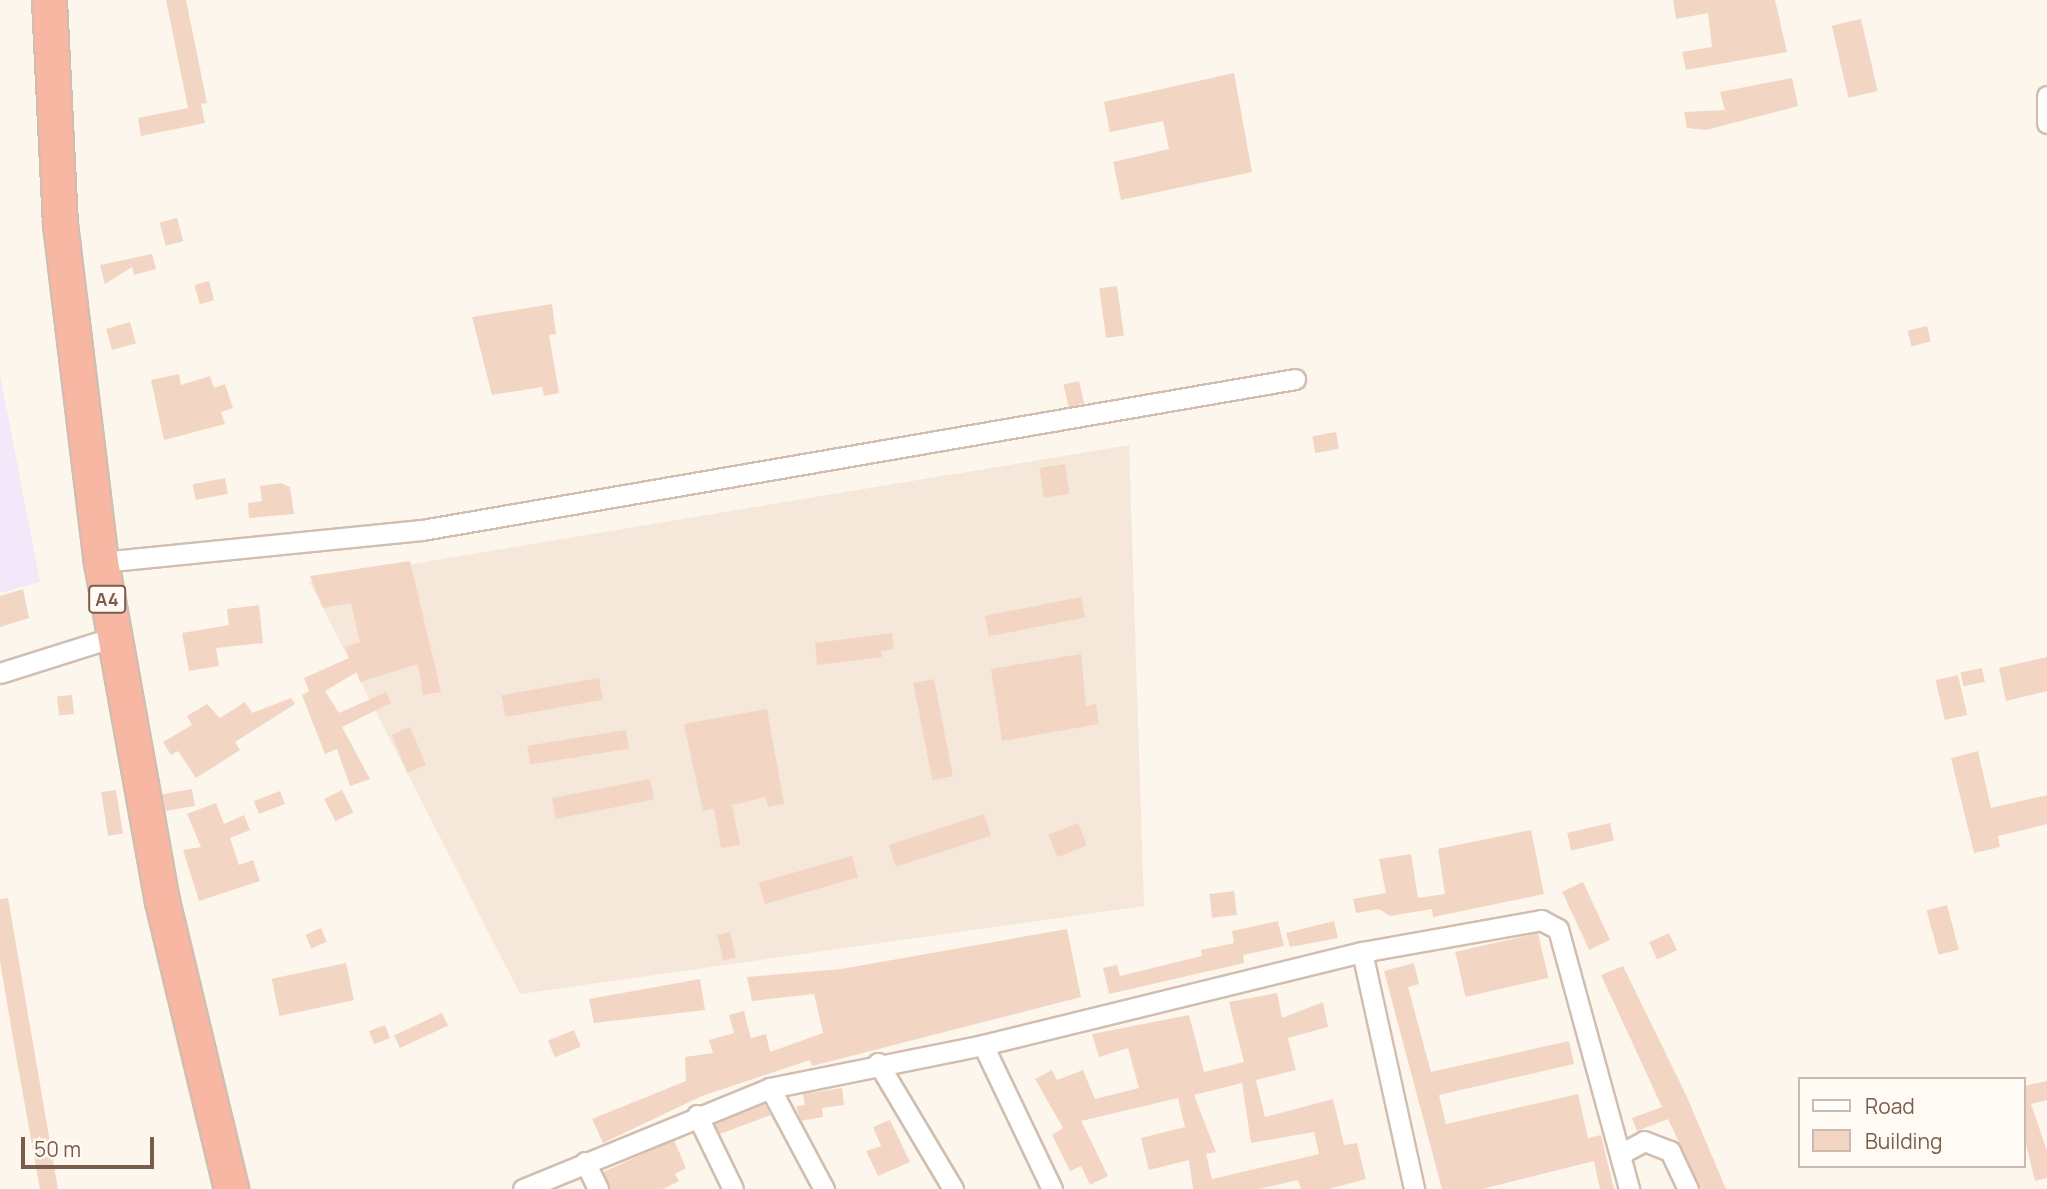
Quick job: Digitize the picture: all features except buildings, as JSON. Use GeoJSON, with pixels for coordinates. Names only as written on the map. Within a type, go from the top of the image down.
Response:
{"type":"FeatureCollection","features":[{"type":"Feature","properties":{"kind":"highway","name":"A4"},"geometry":{"type":"LineString","coordinates":[[49,0],[60,224],[101,562],[162,901],[231,1189]]}},
{"type":"Feature","properties":{"kind":"street"},"geometry":{"type":"LineString","coordinates":[[2047,96],[2047,123]]}},
{"type":"Feature","properties":{"kind":"street"},"geometry":{"type":"LineString","coordinates":[[101,562],[422,530],[1296,379]]}},
{"type":"Feature","properties":{"kind":"street"},"geometry":{"type":"LineString","coordinates":[[0,673],[114,637]]}},
{"type":"Feature","properties":{"kind":"street"},"geometry":{"type":"LineString","coordinates":[[523,1189],[697,1115],[770,1088],[878,1063],[983,1045],[1362,952],[1519,921],[1541,920],[1558,929],[1629,1189]]}},
{"type":"Feature","properties":{"kind":"street"},"geometry":{"type":"LineString","coordinates":[[1362,952],[1413,1189]]}},
{"type":"Feature","properties":{"kind":"street"},"geometry":{"type":"LineString","coordinates":[[983,1045],[1052,1189]]}},
{"type":"Feature","properties":{"kind":"street"},"geometry":{"type":"LineString","coordinates":[[878,1063],[953,1189]]}},
{"type":"Feature","properties":{"kind":"street"},"geometry":{"type":"LineString","coordinates":[[770,1088],[824,1189]]}},
{"type":"Feature","properties":{"kind":"street"},"geometry":{"type":"LineString","coordinates":[[697,1115],[733,1189]]}},
{"type":"Feature","properties":{"kind":"street"},"geometry":{"type":"LineString","coordinates":[[1620,1154],[1644,1141],[1670,1151],[1688,1189]]}},
{"type":"Feature","properties":{"kind":"street"},"geometry":{"type":"LineString","coordinates":[[585,1162],[598,1189]]}},
{"type":"Feature","properties":{"kind":"shaded area"},"geometry":{"type":"Polygon","coordinates":[[[0,374],[40,582],[0,593],[0,374]]]}},
{"type":"Feature","properties":{"kind":"shaded area"},"geometry":{"type":"Polygon","coordinates":[[[1129,445],[1144,906],[520,994],[309,581],[1129,445]]]}}]}
